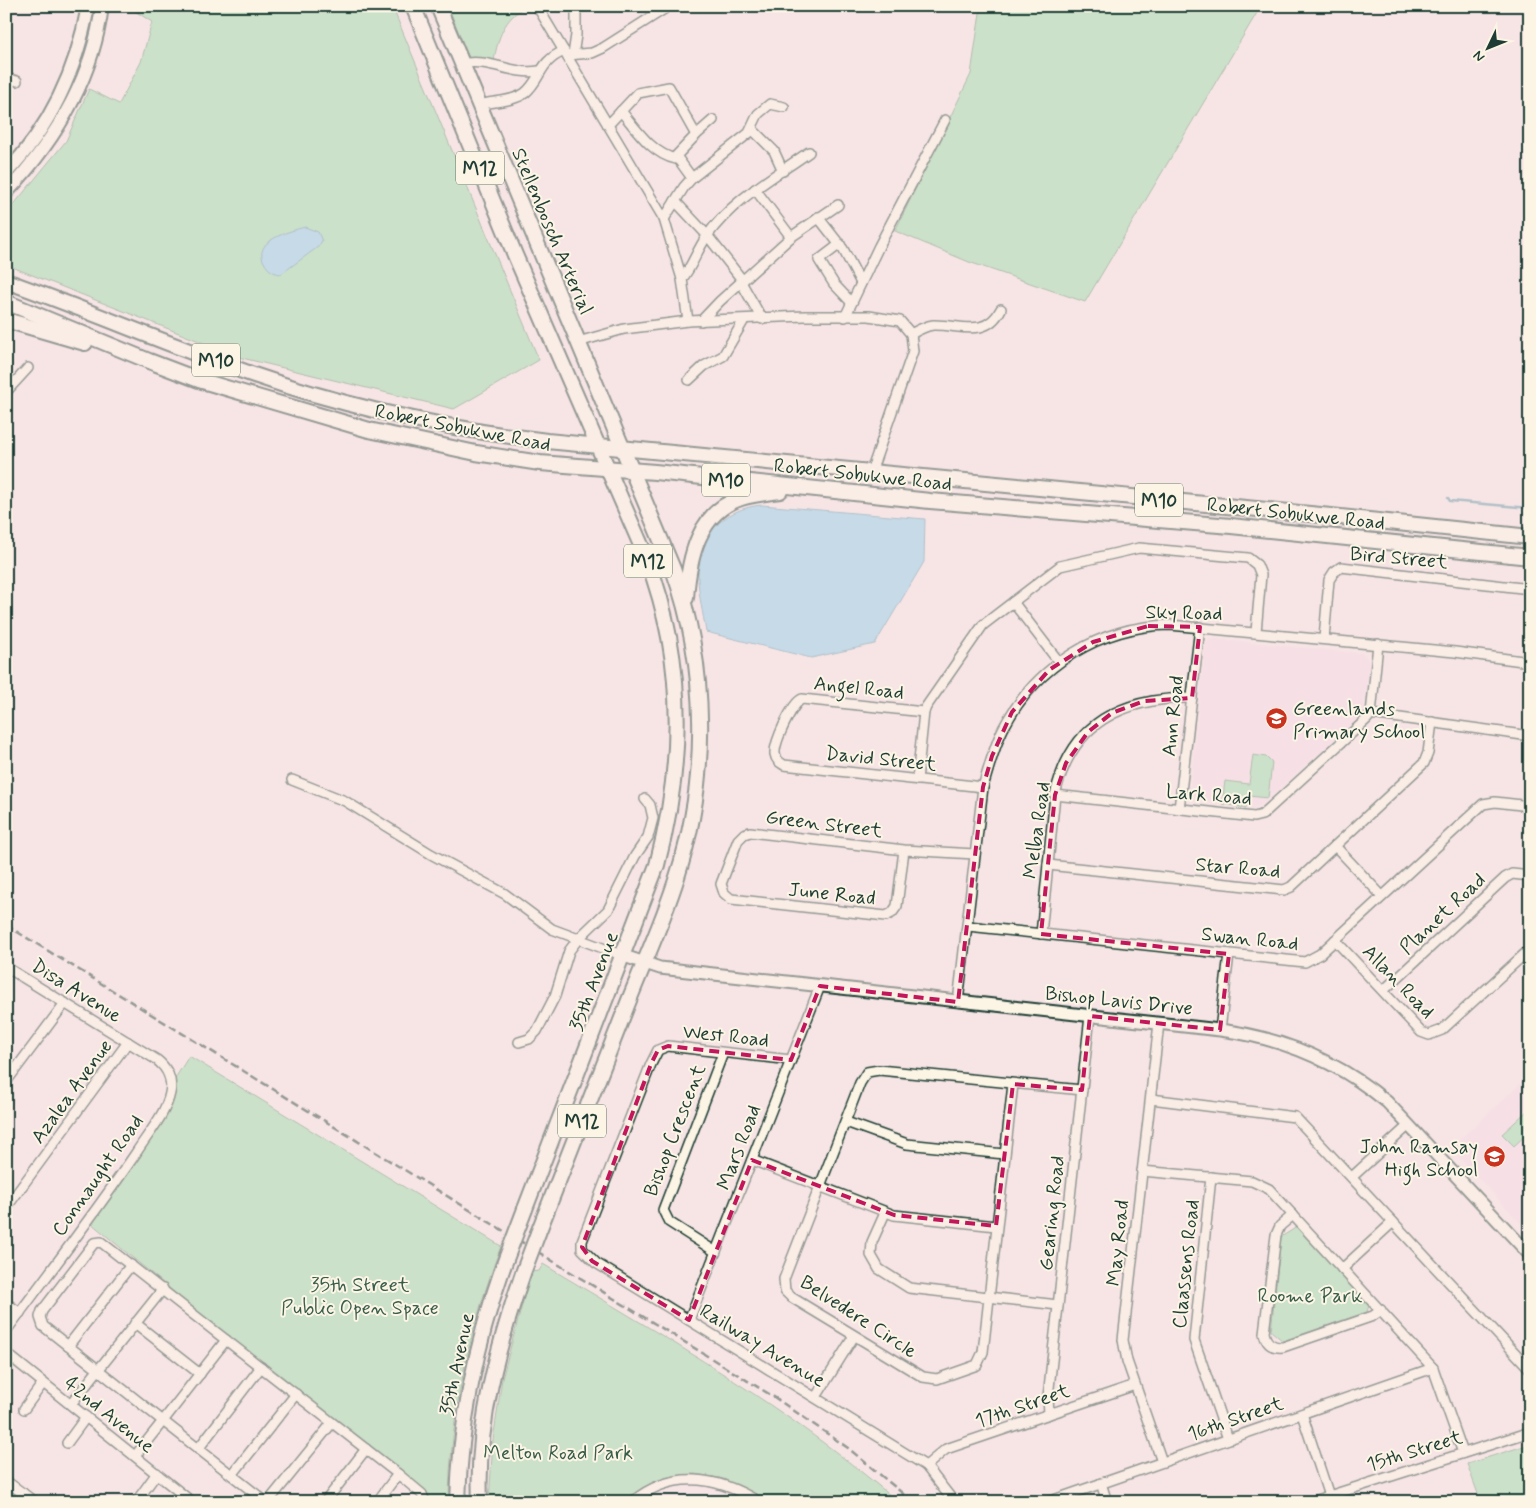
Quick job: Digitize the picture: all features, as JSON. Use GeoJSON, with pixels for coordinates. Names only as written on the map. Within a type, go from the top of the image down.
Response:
{"type":"FeatureCollection","features":[{"type":"Feature","properties":{"kind":"main road"},"geometry":{"type":"LineString","coordinates":[[6,173],[32,142],[59,98],[78,51],[88,6]]}},
{"type":"Feature","properties":{"kind":"main road"},"geometry":{"type":"LineString","coordinates":[[6,193],[43,152],[60,124],[92,54],[102,6]]}},
{"type":"Feature","properties":{"kind":"main road","name":"M12"},"geometry":{"type":"LineString","coordinates":[[413,6],[515,255],[609,469]]}},
{"type":"Feature","properties":{"kind":"main road","name":"Stellenbosch Arterial"},"geometry":{"type":"LineString","coordinates":[[438,6],[632,471]]}},
{"type":"Feature","properties":{"kind":"main road","name":"Robert Sobukwe Road"},"geometry":{"type":"LineString","coordinates":[[6,281],[250,373],[294,387],[440,425],[517,438],[1530,537]]}},
{"type":"Feature","properties":{"kind":"main road","name":"Robert Sobukwe Road"},"geometry":{"type":"LineString","coordinates":[[6,302],[148,362],[307,413],[430,445],[540,463],[930,501],[1240,527],[1530,557]]}},
{"type":"Feature","properties":{"kind":"main road"},"geometry":{"type":"LineString","coordinates":[[6,320],[148,362]]}},
{"type":"Feature","properties":{"kind":"main road","name":"35th Avenue"},"geometry":{"type":"LineString","coordinates":[[458,1502],[462,1432],[471,1375],[484,1322],[525,1209],[652,883],[666,829],[676,764],[676,699],[673,657],[659,592],[636,529],[609,469]]}},
{"type":"Feature","properties":{"kind":"main road","name":"35th Avenue"},"geometry":{"type":"LineString","coordinates":[[480,1502],[480,1465],[488,1403],[504,1330],[538,1233],[678,877],[687,842],[698,772],[700,736],[697,675],[685,606],[673,569],[632,471]]}},
{"type":"Feature","properties":{"kind":"main road"},"geometry":{"type":"LineString","coordinates":[[685,606],[691,555],[699,536],[713,516],[739,498],[798,488]]}},
{"type":"Feature","properties":{"kind":"street"},"geometry":{"type":"LineString","coordinates":[[537,6],[568,54],[664,219],[682,279],[688,321]]}},
{"type":"Feature","properties":{"kind":"street"},"geometry":{"type":"LineString","coordinates":[[568,54],[576,35],[576,6]]}},
{"type":"Feature","properties":{"kind":"street"},"geometry":{"type":"LineString","coordinates":[[479,105],[520,96],[531,86],[539,71],[549,59],[568,54],[592,53],[669,6]]}},
{"type":"Feature","properties":{"kind":"street"},"geometry":{"type":"LineString","coordinates":[[461,64],[486,62],[513,71],[530,73],[539,71]]}},
{"type":"Feature","properties":{"kind":"street"},"geometry":{"type":"LineString","coordinates":[[6,78],[17,82]]}},
{"type":"Feature","properties":{"kind":"street"},"geometry":{"type":"LineString","coordinates":[[608,125],[638,93],[669,87],[696,135]]}},
{"type":"Feature","properties":{"kind":"street"},"geometry":{"type":"LineString","coordinates":[[664,219],[692,178],[752,129],[755,118],[764,107],[774,104],[784,108]]}},
{"type":"Feature","properties":{"kind":"street"},"geometry":{"type":"LineString","coordinates":[[621,111],[656,150],[676,159],[692,178]]}},
{"type":"Feature","properties":{"kind":"street"},"geometry":{"type":"LineString","coordinates":[[676,159],[677,153],[713,120]]}},
{"type":"Feature","properties":{"kind":"street"},"geometry":{"type":"LineString","coordinates":[[845,317],[945,120]]}},
{"type":"Feature","properties":{"kind":"street"},"geometry":{"type":"LineString","coordinates":[[752,129],[774,151],[783,171]]}},
{"type":"Feature","properties":{"kind":"street"},"geometry":{"type":"LineString","coordinates":[[682,279],[692,266],[708,236],[755,189],[809,152]]}},
{"type":"Feature","properties":{"kind":"street"},"geometry":{"type":"LineString","coordinates":[[755,189],[791,237]]}},
{"type":"Feature","properties":{"kind":"street"},"geometry":{"type":"LineString","coordinates":[[675,201],[708,236],[742,282],[762,319]]}},
{"type":"Feature","properties":{"kind":"street"},"geometry":{"type":"LineString","coordinates":[[701,321],[791,237],[838,205]]}},
{"type":"Feature","properties":{"kind":"street"},"geometry":{"type":"LineString","coordinates":[[818,217],[840,244],[861,284]]}},
{"type":"Feature","properties":{"kind":"street"},"geometry":{"type":"LineString","coordinates":[[840,244],[819,260],[834,284],[851,302]]}},
{"type":"Feature","properties":{"kind":"street"},"geometry":{"type":"LineString","coordinates":[[911,334],[934,325],[955,328],[980,327],[993,322],[1001,309]]}},
{"type":"Feature","properties":{"kind":"street"},"geometry":{"type":"LineString","coordinates":[[578,342],[624,329],[688,321],[845,317],[890,318],[900,321],[911,334],[913,351],[871,472]]}},
{"type":"Feature","properties":{"kind":"street"},"geometry":{"type":"LineString","coordinates":[[689,380],[704,366],[723,356],[744,320]]}},
{"type":"Feature","properties":{"kind":"street"},"geometry":{"type":"LineString","coordinates":[[6,392],[28,368]]}},
{"type":"Feature","properties":{"kind":"street"},"geometry":{"type":"LineString","coordinates":[[917,780],[924,712],[977,631],[1060,566],[1139,548],[1248,558],[1257,565],[1261,575],[1256,632]]}},
{"type":"Feature","properties":{"kind":"street","name":"Bird Street"},"geometry":{"type":"LineString","coordinates":[[1324,639],[1330,580],[1334,572],[1341,568],[1530,589]]}},
{"type":"Feature","properties":{"kind":"street"},"geometry":{"type":"LineString","coordinates":[[1013,602],[1059,662]]}},
{"type":"Feature","properties":{"kind":"street","name":"Sky Road"},"geometry":{"type":"LineString","coordinates":[[958,1002],[983,787],[992,756],[1012,712],[1033,685],[1059,662],[1093,642],[1133,629],[1158,625],[1200,627],[1378,644],[1530,662]]}},
{"type":"Feature","properties":{"kind":"street","name":"Ann Road"},"geometry":{"type":"LineString","coordinates":[[1179,809],[1200,627]]}},
{"type":"Feature","properties":{"kind":"street"},"geometry":{"type":"LineString","coordinates":[[1378,644],[1371,714],[1530,736]]}},
{"type":"Feature","properties":{"kind":"street","name":"Melba Road"},"geometry":{"type":"LineString","coordinates":[[1041,934],[1056,795],[1062,773],[1072,753],[1098,723],[1121,709],[1144,701],[1192,698]]}},
{"type":"Feature","properties":{"kind":"street","name":"Angel Road"},"geometry":{"type":"LineString","coordinates":[[777,760],[774,752],[791,708],[802,699],[924,712]]}},
{"type":"Feature","properties":{"kind":"street","name":"Lark Road"},"geometry":{"type":"LineString","coordinates":[[1056,795],[1254,817],[1262,815],[1371,714]]}},
{"type":"Feature","properties":{"kind":"street","name":"Star Road"},"geometry":{"type":"LineString","coordinates":[[1048,865],[1281,891],[1291,887],[1424,762],[1428,753],[1432,722]]}},
{"type":"Feature","properties":{"kind":"street","name":"David Street"},"geometry":{"type":"LineString","coordinates":[[777,760],[784,766],[983,787]]}},
{"type":"Feature","properties":{"kind":"street"},"geometry":{"type":"LineString","coordinates":[[292,780],[345,801],[431,854],[506,894],[543,924],[624,956]]}},
{"type":"Feature","properties":{"kind":"street"},"geometry":{"type":"LineString","coordinates":[[519,1042],[529,1039],[537,1031],[555,996],[566,956],[578,939],[608,910],[635,856],[648,837],[653,818],[650,805],[645,799]]}},
{"type":"Feature","properties":{"kind":"street","name":"Swan Road"},"geometry":{"type":"LineString","coordinates":[[968,926],[1305,962],[1316,957],[1483,804],[1495,802],[1530,806]]}},
{"type":"Feature","properties":{"kind":"street","name":"Green Street"},"geometry":{"type":"LineString","coordinates":[[731,899],[724,893],[721,884],[738,840],[744,834],[750,832],[904,850],[975,854]]}},
{"type":"Feature","properties":{"kind":"street"},"geometry":{"type":"LineString","coordinates":[[1335,846],[1382,896]]}},
{"type":"Feature","properties":{"kind":"street","name":"June Road"},"geometry":{"type":"LineString","coordinates":[[731,899],[886,916],[892,913],[897,906],[904,850]]}},
{"type":"Feature","properties":{"kind":"street","name":"Planet Road"},"geometry":{"type":"LineString","coordinates":[[1383,991],[1505,878],[1512,874],[1530,876]]}},
{"type":"Feature","properties":{"kind":"street","name":"Allan Road"},"geometry":{"type":"LineString","coordinates":[[1335,940],[1421,1032],[1433,1035],[1442,1030],[1530,949]]}},
{"type":"Feature","properties":{"kind":"street"},"geometry":{"type":"LineString","coordinates":[[1220,1030],[1229,954]]}},
{"type":"Feature","properties":{"kind":"street","name":"Bishop Lavis Drive"},"geometry":{"type":"LineString","coordinates":[[624,956],[660,968],[1220,1030],[1280,1042],[1319,1057],[1362,1082],[1387,1102],[1530,1255]]}},
{"type":"Feature","properties":{"kind":"street","name":"Disa Avenue"},"geometry":{"type":"LineString","coordinates":[[6,967],[128,1042]]}},
{"type":"Feature","properties":{"kind":"street","name":"Mars Road"},"geometry":{"type":"LineString","coordinates":[[688,1320],[820,986]]}},
{"type":"Feature","properties":{"kind":"street"},"geometry":{"type":"LineString","coordinates":[[6,1082],[65,1003]]}},
{"type":"Feature","properties":{"kind":"street","name":"Gearing Road"},"geometry":{"type":"LineString","coordinates":[[1049,1414],[1048,1397],[1090,1016]]}},
{"type":"Feature","properties":{"kind":"street","name":"May Road"},"geometry":{"type":"LineString","coordinates":[[1159,1023],[1123,1340],[1135,1385],[1162,1462]]}},
{"type":"Feature","properties":{"kind":"street","name":"Azalea Avenue"},"geometry":{"type":"LineString","coordinates":[[6,1208],[128,1042]]}},
{"type":"Feature","properties":{"kind":"street","name":"Connaught Road"},"geometry":{"type":"LineString","coordinates":[[6,1331],[116,1181],[155,1125],[169,1097],[170,1080],[164,1066],[128,1042]]}},
{"type":"Feature","properties":{"kind":"street","name":"West Road"},"geometry":{"type":"LineString","coordinates":[[583,1252],[582,1241],[658,1050],[668,1046],[791,1060]]}},
{"type":"Feature","properties":{"kind":"street","name":"Bishop Crescent"},"geometry":{"type":"LineString","coordinates":[[716,1252],[669,1222],[662,1210],[723,1053]]}},
{"type":"Feature","properties":{"kind":"street","name":"Belvedere Circle"},"geometry":{"type":"LineString","coordinates":[[1012,1084],[983,1352],[979,1362],[974,1367],[937,1379],[919,1375],[791,1297],[784,1288],[784,1279],[861,1080],[867,1072],[872,1070],[1082,1090]]}},
{"type":"Feature","properties":{"kind":"street"},"geometry":{"type":"LineString","coordinates":[[1151,1099],[1290,1116],[1301,1123],[1530,1369]]}},
{"type":"Feature","properties":{"kind":"street"},"geometry":{"type":"LineString","coordinates":[[846,1122],[907,1144],[1004,1154]]}},
{"type":"Feature","properties":{"kind":"street"},"geometry":{"type":"LineString","coordinates":[[1352,1177],[1409,1125]]}},
{"type":"Feature","properties":{"kind":"street"},"geometry":{"type":"LineString","coordinates":[[752,1160],[885,1213],[903,1217],[996,1226]]}},
{"type":"Feature","properties":{"kind":"street"},"geometry":{"type":"LineString","coordinates":[[1142,1171],[1252,1181],[1264,1185],[1433,1368],[1463,1453]]}},
{"type":"Feature","properties":{"kind":"street","name":"Claassens Road"},"geometry":{"type":"LineString","coordinates":[[1211,1178],[1194,1340],[1228,1439]]}},
{"type":"Feature","properties":{"kind":"street"},"geometry":{"type":"LineString","coordinates":[[885,1213],[871,1246],[872,1255],[879,1269],[913,1289],[1058,1305]]}},
{"type":"Feature","properties":{"kind":"street"},"geometry":{"type":"LineString","coordinates":[[1293,1215],[1280,1226],[1276,1235],[1264,1333],[1267,1342],[1273,1347],[1282,1347],[1373,1316],[1380,1310]]}},
{"type":"Feature","properties":{"kind":"street"},"geometry":{"type":"LineString","coordinates":[[1342,1268],[1393,1222]]}},
{"type":"Feature","properties":{"kind":"street"},"geometry":{"type":"LineString","coordinates":[[332,1423],[267,1502],[43,1326],[40,1317],[42,1311],[94,1243],[101,1242],[398,1474],[422,1494],[425,1502]]}},
{"type":"Feature","properties":{"kind":"street","name":"Railway Avenue"},"geometry":{"type":"LineString","coordinates":[[583,1252],[596,1263],[926,1466]]}},
{"type":"Feature","properties":{"kind":"street"},"geometry":{"type":"LineString","coordinates":[[68,1346],[131,1265]]}},
{"type":"Feature","properties":{"kind":"street"},"geometry":{"type":"LineString","coordinates":[[71,1404],[163,1289]]}},
{"type":"Feature","properties":{"kind":"street"},"geometry":{"type":"LineString","coordinates":[[6,1303],[20,1313]]}},
{"type":"Feature","properties":{"kind":"street"},"geometry":{"type":"LineString","coordinates":[[135,1323],[200,1374]]}},
{"type":"Feature","properties":{"kind":"street"},"geometry":{"type":"LineString","coordinates":[[816,1397],[854,1336]]}},
{"type":"Feature","properties":{"kind":"street"},"geometry":{"type":"LineString","coordinates":[[135,1456],[226,1340]]}},
{"type":"Feature","properties":{"kind":"street","name":"42nd Avenue"},"geometry":{"type":"LineString","coordinates":[[6,1353],[192,1502]]}},
{"type":"Feature","properties":{"kind":"street"},"geometry":{"type":"LineString","coordinates":[[198,1448],[260,1367]]}},
{"type":"Feature","properties":{"kind":"street","name":"16th Street"},"geometry":{"type":"LineString","coordinates":[[1048,1502],[1433,1368]]}},
{"type":"Feature","properties":{"kind":"street"},"geometry":{"type":"LineString","coordinates":[[24,1409],[43,1383]]}},
{"type":"Feature","properties":{"kind":"street","name":"17th Street"},"geometry":{"type":"LineString","coordinates":[[926,1466],[946,1450],[1135,1385]]}},
{"type":"Feature","properties":{"kind":"street"},"geometry":{"type":"LineString","coordinates":[[232,1475],[296,1394]]}},
{"type":"Feature","properties":{"kind":"street"},"geometry":{"type":"LineString","coordinates":[[1302,1414],[1330,1498]]}},
{"type":"Feature","properties":{"kind":"street"},"geometry":{"type":"LineString","coordinates":[[67,1443],[86,1417]]}},
{"type":"Feature","properties":{"kind":"street","name":"15th Street"},"geometry":{"type":"LineString","coordinates":[[1310,1502],[1330,1498],[1530,1432]]}},
{"type":"Feature","properties":{"kind":"street"},"geometry":{"type":"LineString","coordinates":[[325,1502],[366,1449]]}},
{"type":"Feature","properties":{"kind":"street"},"geometry":{"type":"LineString","coordinates":[[926,1466],[954,1502]]}},
{"type":"Feature","properties":{"kind":"street"},"geometry":{"type":"LineString","coordinates":[[136,1502],[157,1473]]}},
{"type":"Feature","properties":{"kind":"street"},"geometry":{"type":"LineString","coordinates":[[376,1502],[398,1474]]}},
{"type":"Feature","properties":{"kind":"street"},"geometry":{"type":"LineString","coordinates":[[632,1502],[660,1485],[690,1479],[727,1485],[759,1502]]}},
{"type":"Feature","properties":{"kind":"street"},"geometry":{"type":"LineString","coordinates":[[6,1481],[35,1502]]}},
{"type":"Feature","properties":{"kind":"street"},"geometry":{"type":"LineString","coordinates":[[1101,1483],[1107,1502]]}},
{"type":"Feature","properties":{"kind":"street"},"geometry":{"type":"LineString","coordinates":[[17,1502],[23,1493]]}},
{"type":"Feature","properties":{"kind":"highlighted area"},"geometry":{"type":"Polygon","coordinates":[[[1148,626],[1200,627],[1192,698],[1144,701],[1112,713],[1088,732],[1066,763],[1055,795],[1041,934],[1229,954],[1220,1030],[1090,1016],[1082,1090],[1013,1084],[996,1226],[894,1215],[752,1160],[689,1320],[592,1261],[582,1247],[651,1064],[658,1050],[668,1046],[791,1060],[820,986],[958,1002],[983,787],[992,756],[1012,712],[1049,670],[1093,642],[1148,626]]]}},
{"type":"Feature","properties":{"kind":"shaded area","name":"Greenlands Primary School"},"geometry":{"type":"Polygon","coordinates":[[[1210,638],[1363,653],[1370,661],[1364,713],[1261,806],[1249,809],[1196,800],[1189,791],[1205,642],[1210,638]]]}},
{"type":"Feature","properties":{"kind":"shaded area","name":"John Ramsay High School"},"geometry":{"type":"Polygon","coordinates":[[[1530,1076],[1530,1234],[1450,1148],[1530,1076]]]}},
{"type":"Feature","properties":{"kind":"green space"},"geometry":{"type":"Polygon","coordinates":[[[127,6],[392,6],[539,360],[454,409],[242,358],[12,267],[6,241],[6,214],[66,141],[89,89],[119,104],[141,62],[152,22],[127,6]]]}},
{"type":"Feature","properties":{"kind":"green space"},"geometry":{"type":"Polygon","coordinates":[[[448,6],[527,6],[513,16],[503,29],[494,61],[469,58],[448,6]]]}},
{"type":"Feature","properties":{"kind":"green space"},"geometry":{"type":"Polygon","coordinates":[[[981,6],[1261,6],[1085,302],[969,262],[895,231],[971,74],[981,6]]]}},
{"type":"Feature","properties":{"kind":"green space"},"geometry":{"type":"Polygon","coordinates":[[[1253,755],[1266,757],[1272,763],[1268,798],[1248,796],[1246,808],[1222,804],[1225,781],[1249,784],[1253,755]]]}},
{"type":"Feature","properties":{"kind":"green space","name":"35th Street Public Open Space"},"geometry":{"type":"Polygon","coordinates":[[[189,1056],[501,1246],[480,1308],[464,1371],[453,1436],[449,1502],[426,1502],[91,1223],[158,1126],[174,1080],[189,1056]]]}},
{"type":"Feature","properties":{"kind":"green space"},"geometry":{"type":"Polygon","coordinates":[[[1527,1111],[1530,1114],[1530,1131],[1514,1146],[1502,1134],[1527,1111]]]}},
{"type":"Feature","properties":{"kind":"green space","name":"Roome Park"},"geometry":{"type":"Polygon","coordinates":[[[1297,1227],[1369,1305],[1367,1312],[1283,1341],[1271,1331],[1281,1237],[1297,1227]]]}},
{"type":"Feature","properties":{"kind":"green space","name":"Melton Road Park"},"geometry":{"type":"Polygon","coordinates":[[[543,1264],[681,1347],[770,1405],[813,1435],[898,1502],[766,1502],[724,1479],[695,1474],[677,1476],[653,1484],[625,1502],[489,1502],[493,1440],[502,1379],[531,1272],[539,1271],[543,1264]]]}},
{"type":"Feature","properties":{"kind":"green space"},"geometry":{"type":"Polygon","coordinates":[[[1530,1444],[1530,1502],[1481,1502],[1467,1464],[1530,1444]]]}},
{"type":"Feature","properties":{"kind":"water"},"geometry":{"type":"Polygon","coordinates":[[[305,227],[318,232],[322,241],[318,247],[281,274],[270,270],[262,256],[263,249],[267,243],[282,234],[305,227]]]}},
{"type":"Feature","properties":{"kind":"water"},"geometry":{"type":"Polygon","coordinates":[[[762,505],[925,519],[924,562],[875,644],[811,658],[706,632],[698,582],[702,548],[715,526],[725,518],[748,507],[762,505]]]}},
{"type":"Feature","properties":{"kind":"waterway"},"geometry":{"type":"LineString","coordinates":[[1448,498],[1450,501],[1530,508]]}},
{"type":"Feature","properties":{"kind":"railway"},"geometry":{"type":"LineString","coordinates":[[6,925],[774,1397],[848,1448],[913,1502]]}},
{"type":"Feature","properties":{"kind":"place","name":"Greenlands Primary School"},"geometry":{"type":"Point","coordinates":[1277,719]}},
{"type":"Feature","properties":{"kind":"place","name":"John Ramsay High School"},"geometry":{"type":"Point","coordinates":[1494,1157]}}]}
